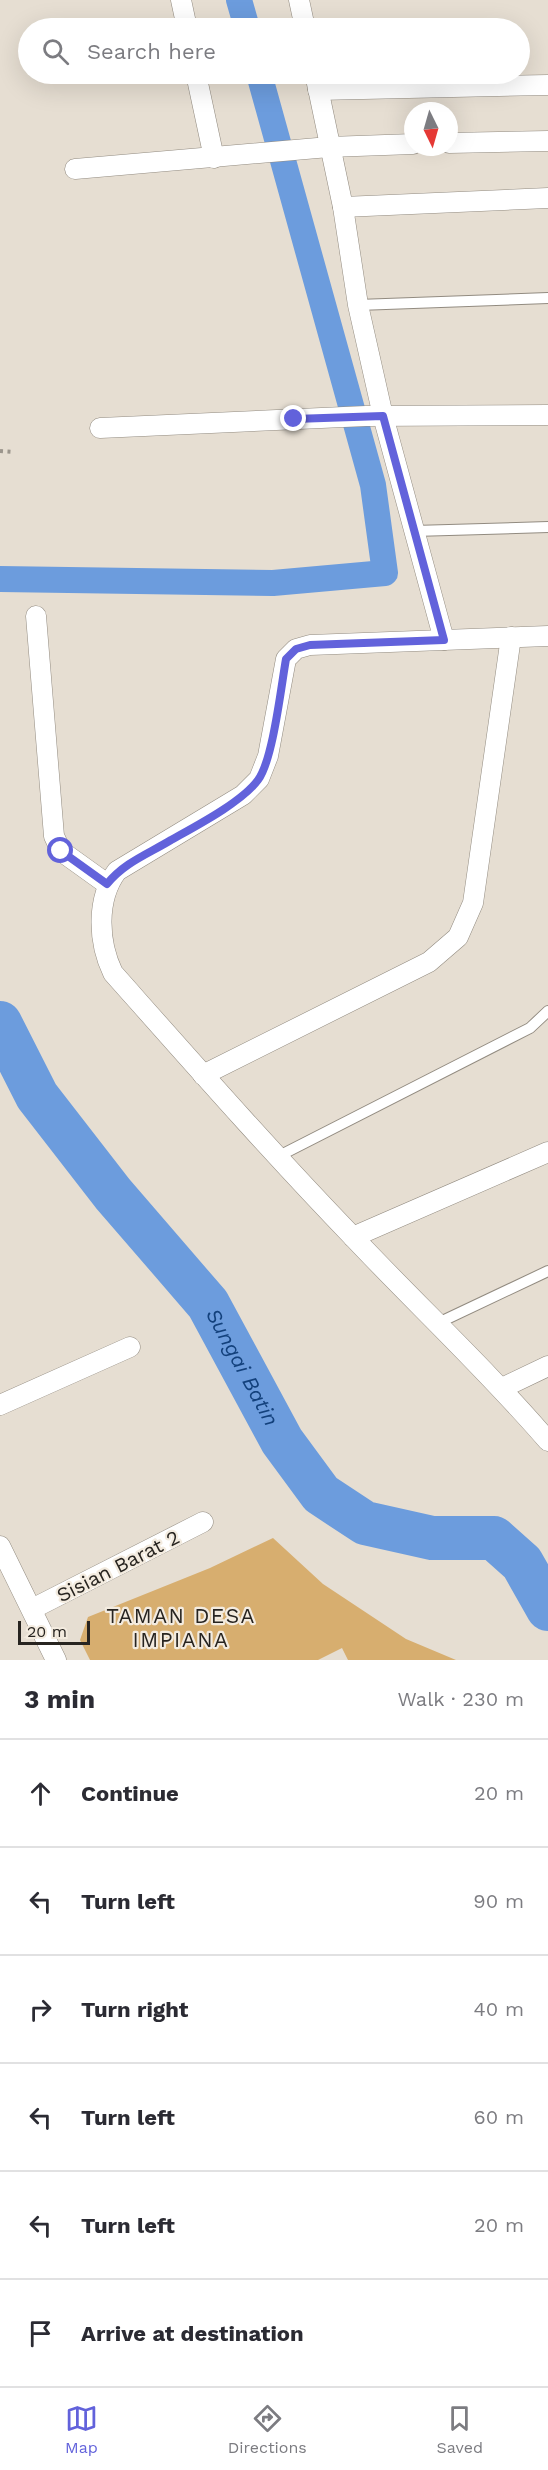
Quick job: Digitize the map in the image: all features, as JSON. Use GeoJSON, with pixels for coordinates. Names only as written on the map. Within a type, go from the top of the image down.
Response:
{"type":"FeatureCollection","features":[{"type":"Feature","properties":{"kind":"street"},"geometry":{"type":"LineString","coordinates":[[181,0],[185,18]]}},
{"type":"Feature","properties":{"kind":"street"},"geometry":{"type":"LineString","coordinates":[[299,0],[303,18]]}},
{"type":"Feature","properties":{"kind":"street"},"geometry":{"type":"LineString","coordinates":[[198,84],[213,158]]}},
{"type":"Feature","properties":{"kind":"street"},"geometry":{"type":"LineString","coordinates":[[316,84],[343,207],[374,416],[414,531],[444,640]]}},
{"type":"Feature","properties":{"kind":"street"},"geometry":{"type":"LineString","coordinates":[[471,84],[548,85]]}},
{"type":"Feature","properties":{"kind":"street"},"geometry":{"type":"LineString","coordinates":[[458,143],[548,141]]}},
{"type":"Feature","properties":{"kind":"street"},"geometry":{"type":"LineString","coordinates":[[75,169],[329,147],[404,144]]}},
{"type":"Feature","properties":{"kind":"street"},"geometry":{"type":"LineString","coordinates":[[343,207],[548,198]]}},
{"type":"Feature","properties":{"kind":"street"},"geometry":{"type":"LineString","coordinates":[[100,428],[335,417],[548,415]]}},
{"type":"Feature","properties":{"kind":"street"},"geometry":{"type":"LineString","coordinates":[[36,616],[54,836],[61,851],[107,884]]}},
{"type":"Feature","properties":{"kind":"street"},"geometry":{"type":"LineString","coordinates":[[548,636],[310,645],[296,649],[286,659],[268,756],[259,779],[243,795],[117,871],[107,884],[102,921],[105,957],[113,973],[277,1157],[436,1324],[502,1388],[548,1441]]}},
{"type":"Feature","properties":{"kind":"street"},"geometry":{"type":"LineString","coordinates":[[203,1075],[429,962],[459,937],[473,903],[511,637]]}},
{"type":"Feature","properties":{"kind":"street"},"geometry":{"type":"LineString","coordinates":[[353,1237],[548,1152]]}},
{"type":"Feature","properties":{"kind":"street"},"geometry":{"type":"LineString","coordinates":[[0,1405],[130,1347]]}},
{"type":"Feature","properties":{"kind":"street"},"geometry":{"type":"LineString","coordinates":[[502,1388],[548,1366]]}},
{"type":"Feature","properties":{"kind":"street","name":"Sisian Barat 2"},"geometry":{"type":"LineString","coordinates":[[32,1609],[203,1522]]}},
{"type":"Feature","properties":{"kind":"street"},"geometry":{"type":"LineString","coordinates":[[0,1546],[56,1660]]}},
{"type":"Feature","properties":{"kind":"lane"},"geometry":{"type":"LineString","coordinates":[[358,305],[548,298]]}},
{"type":"Feature","properties":{"kind":"lane"},"geometry":{"type":"LineString","coordinates":[[414,531],[548,527]]}},
{"type":"Feature","properties":{"kind":"lane"},"geometry":{"type":"LineString","coordinates":[[277,1157],[530,1028],[548,1011]]}},
{"type":"Feature","properties":{"kind":"lane"},"geometry":{"type":"LineString","coordinates":[[436,1324],[548,1271]]}},
{"type":"Feature","properties":{"kind":"path"},"geometry":{"type":"LineString","coordinates":[[0,451],[14,452]]}},
{"type":"Feature","properties":{"kind":"shaded area"},"geometry":{"type":"Polygon","coordinates":[[[273,1538],[323,1584],[406,1639],[456,1660],[348,1660],[342,1648],[318,1660],[90,1660],[80,1640],[88,1617],[210,1568],[273,1538]]]}},
{"type":"Feature","properties":{"kind":"waterway"},"geometry":{"type":"LineString","coordinates":[[239,0],[244,18]]}},
{"type":"Feature","properties":{"kind":"waterway"},"geometry":{"type":"LineString","coordinates":[[0,579],[273,583],[385,573],[373,485],[262,84]]}},
{"type":"Feature","properties":{"kind":"waterway","name":"Sungai Batin"},"geometry":{"type":"LineString","coordinates":[[0,1023],[37,1096],[113,1194],[208,1304],[282,1441],[321,1494],[365,1523],[432,1538],[494,1538],[522,1563],[548,1609]]}},
{"type":"Feature","properties":{"kind":"district","name":"TAMAN DESA IMPIANA"},"geometry":{"type":"Point","coordinates":[181,1628]}},
{"type":"Feature","properties":{"kind":"route"},"geometry":{"type":"LineString","coordinates":[[61,851],[107,884],[117,871],[133,860],[171,840],[243,795],[259,779],[268,756],[286,659],[296,649],[310,645],[444,640],[383,416],[294,419]]}}]}
